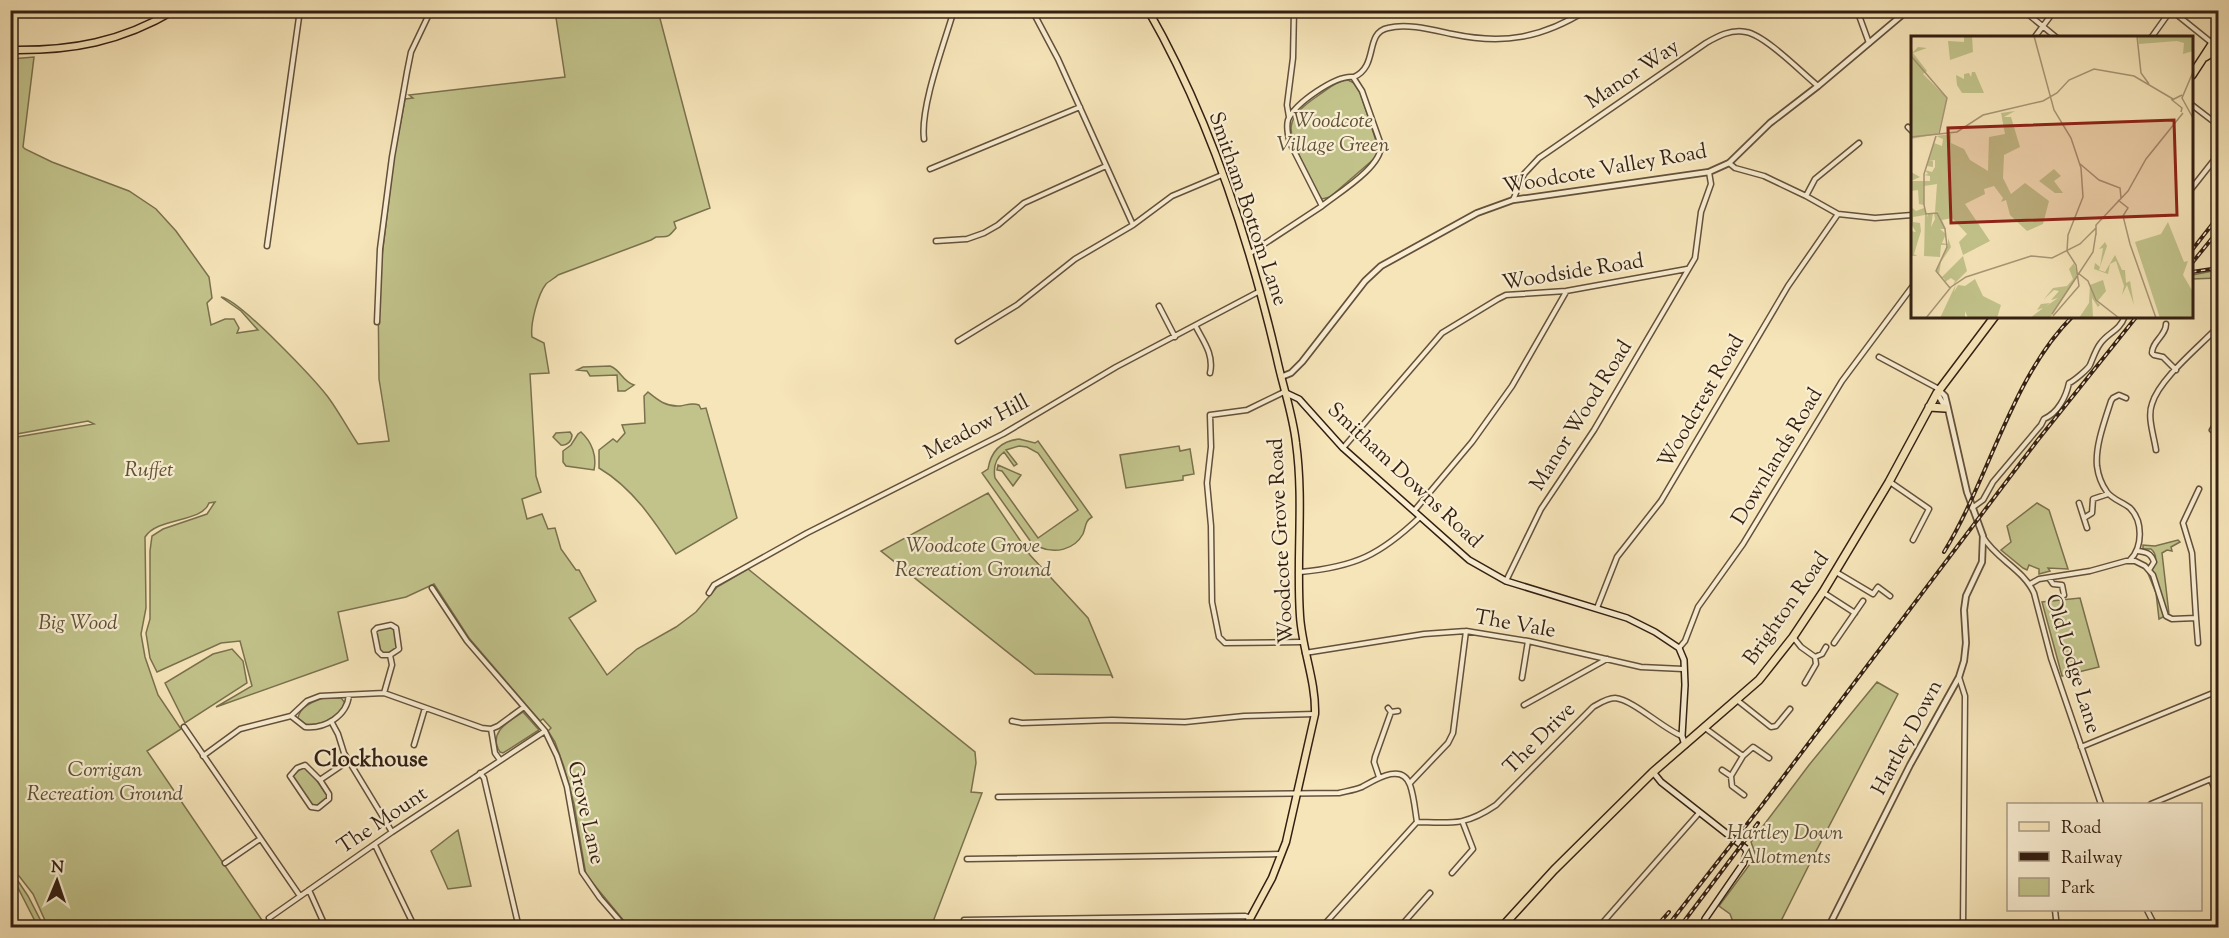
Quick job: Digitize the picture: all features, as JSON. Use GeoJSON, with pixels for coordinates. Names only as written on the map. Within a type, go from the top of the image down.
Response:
{"type":"FeatureCollection","features":[{"type":"Feature","properties":{"kind":"highway"},"geometry":{"type":"LineString","coordinates":[[2193,74],[2205,57],[2213,52],[2218,35]]}},
{"type":"Feature","properties":{"kind":"highway","name":"Brighton Road"},"geometry":{"type":"LineString","coordinates":[[1501,927],[1554,870],[1653,772],[1759,680],[1793,637],[1823,592],[1889,482],[1938,392],[1994,318]]}},
{"type":"Feature","properties":{"kind":"highway"},"geometry":{"type":"LineString","coordinates":[[1929,407],[1946,409]]}},
{"type":"Feature","properties":{"kind":"main road"},"geometry":{"type":"LineString","coordinates":[[10,50],[54,50],[93,44],[138,30],[175,10]]}},
{"type":"Feature","properties":{"kind":"main road","name":"Smitham Bottom Lane"},"geometry":{"type":"LineString","coordinates":[[1148,10],[1163,37],[1207,134],[1222,175],[1261,291],[1284,392]]}},
{"type":"Feature","properties":{"kind":"main road","name":"Smitham Downs Road"},"geometry":{"type":"LineString","coordinates":[[1284,392],[1299,399],[1343,448],[1469,560],[1506,581],[1597,608],[1646,627],[1679,648]]}},
{"type":"Feature","properties":{"kind":"main road","name":"Woodcote Grove Road"},"geometry":{"type":"LineString","coordinates":[[1245,927],[1272,878],[1282,854],[1315,714],[1315,694],[1302,642],[1300,474],[1296,440],[1284,392]]}},
{"type":"Feature","properties":{"kind":"main road"},"geometry":{"type":"LineString","coordinates":[[1679,648],[1684,660],[1682,736],[1685,745]]}},
{"type":"Feature","properties":{"kind":"main road"},"geometry":{"type":"LineString","coordinates":[[1653,772],[1661,782],[1744,848],[1747,855],[1705,919],[1703,927]]}},
{"type":"Feature","properties":{"kind":"street"},"geometry":{"type":"LineString","coordinates":[[267,246],[300,10]]}},
{"type":"Feature","properties":{"kind":"street"},"geometry":{"type":"LineString","coordinates":[[376,322],[380,249],[392,157],[411,52],[431,10]]}},
{"type":"Feature","properties":{"kind":"street"},"geometry":{"type":"LineString","coordinates":[[924,139],[923,129],[927,104],[954,10]]}},
{"type":"Feature","properties":{"kind":"street"},"geometry":{"type":"LineString","coordinates":[[1032,10],[1058,59],[1133,225]]}},
{"type":"Feature","properties":{"kind":"street"},"geometry":{"type":"LineString","coordinates":[[1294,10],[1293,58],[1287,105],[1289,118],[1287,128],[1290,143],[1322,206]]}},
{"type":"Feature","properties":{"kind":"street"},"geometry":{"type":"LineString","coordinates":[[1289,118],[1303,102],[1331,83],[1343,77],[1353,77],[1365,70],[1376,35],[1386,28],[1410,28],[1481,40],[1507,39],[1545,32],[1587,10]]}},
{"type":"Feature","properties":{"kind":"street"},"geometry":{"type":"LineString","coordinates":[[1857,10],[1870,44]]}},
{"type":"Feature","properties":{"kind":"street","name":"Woodcote Valley Road"},"geometry":{"type":"LineString","coordinates":[[1281,377],[1291,373],[1302,362],[1365,281],[1381,266],[1477,213],[1513,200],[1709,172],[1729,163],[1770,123],[1870,44],[1908,10]]}},
{"type":"Feature","properties":{"kind":"street"},"geometry":{"type":"LineString","coordinates":[[2023,10],[2055,36]]}},
{"type":"Feature","properties":{"kind":"street"},"geometry":{"type":"LineString","coordinates":[[2036,36],[2055,10]]}},
{"type":"Feature","properties":{"kind":"street"},"geometry":{"type":"LineString","coordinates":[[2152,36],[2171,10],[2216,44]]}},
{"type":"Feature","properties":{"kind":"street","name":"Manor Way"},"geometry":{"type":"LineString","coordinates":[[1513,200],[1524,174],[1539,158],[1724,33],[1747,32],[1769,44],[1818,86]]}},
{"type":"Feature","properties":{"kind":"street"},"geometry":{"type":"LineString","coordinates":[[1248,254],[1322,206],[1371,166],[1381,153],[1381,145],[1362,91],[1353,77]]}},
{"type":"Feature","properties":{"kind":"street"},"geometry":{"type":"LineString","coordinates":[[2193,106],[2218,125]]}},
{"type":"Feature","properties":{"kind":"street"},"geometry":{"type":"LineString","coordinates":[[930,169],[1080,107]]}},
{"type":"Feature","properties":{"kind":"street"},"geometry":{"type":"LineString","coordinates":[[1806,195],[1815,179],[1859,143]]}},
{"type":"Feature","properties":{"kind":"street"},"geometry":{"type":"LineString","coordinates":[[2193,187],[2218,155]]}},
{"type":"Feature","properties":{"kind":"street"},"geometry":{"type":"LineString","coordinates":[[1729,163],[1735,168],[1764,176],[1806,195],[1838,214],[1875,218],[1911,215]]}},
{"type":"Feature","properties":{"kind":"street"},"geometry":{"type":"LineString","coordinates":[[936,241],[967,239],[984,233],[998,225],[1024,203],[1107,166]]}},
{"type":"Feature","properties":{"kind":"street","name":"Manor Wood Road"},"geometry":{"type":"LineString","coordinates":[[1506,581],[1541,509],[1594,430],[1695,258],[1701,212],[1711,184],[1709,172]]}},
{"type":"Feature","properties":{"kind":"street"},"geometry":{"type":"LineString","coordinates":[[958,341],[1017,305],[1075,259],[1133,225],[1178,192],[1222,175]]}},
{"type":"Feature","properties":{"kind":"street","name":"Woodcrest Road"},"geometry":{"type":"LineString","coordinates":[[1597,608],[1617,557],[1661,501],[1785,291],[1838,214]]}},
{"type":"Feature","properties":{"kind":"street","name":"Woodside Road"},"geometry":{"type":"LineString","coordinates":[[1343,448],[1442,333],[1506,296],[1566,291],[1688,269]]}},
{"type":"Feature","properties":{"kind":"street","name":"Downlands Road"},"geometry":{"type":"LineString","coordinates":[[1679,648],[1685,641],[1698,607],[1743,544],[1837,389],[1911,288]]}},
{"type":"Feature","properties":{"kind":"street","name":"Meadow Hill"},"geometry":{"type":"LineString","coordinates":[[709,593],[714,585],[807,533],[1003,434],[1116,367],[1261,291]]}},
{"type":"Feature","properties":{"kind":"street"},"geometry":{"type":"LineString","coordinates":[[1414,511],[1472,442],[1512,386],[1566,291]]}},
{"type":"Feature","properties":{"kind":"street"},"geometry":{"type":"LineString","coordinates":[[1158,306],[1175,337]]}},
{"type":"Feature","properties":{"kind":"street"},"geometry":{"type":"LineString","coordinates":[[1972,508],[1983,500],[1994,482],[2044,419],[2051,416],[2068,394],[2069,383],[2076,380],[2090,366],[2100,343],[2121,326],[2124,318]]}},
{"type":"Feature","properties":{"kind":"street"},"geometry":{"type":"LineString","coordinates":[[2166,324],[2165,332],[2153,346],[2152,353],[2163,357],[2176,370]]}},
{"type":"Feature","properties":{"kind":"street"},"geometry":{"type":"LineString","coordinates":[[1196,327],[1210,354],[1212,364],[1210,373]]}},
{"type":"Feature","properties":{"kind":"street"},"geometry":{"type":"LineString","coordinates":[[2156,450],[2151,404],[2176,370],[2218,327]]}},
{"type":"Feature","properties":{"kind":"street"},"geometry":{"type":"LineString","coordinates":[[1879,357],[1938,392]]}},
{"type":"Feature","properties":{"kind":"street"},"geometry":{"type":"LineString","coordinates":[[1284,392],[1247,410],[1210,415],[1210,466],[1207,483],[1211,526],[1212,602],[1221,641],[1225,643],[1302,642]]}},
{"type":"Feature","properties":{"kind":"street","name":"Old Lodge Lane"},"geometry":{"type":"LineString","coordinates":[[1938,392],[1946,409],[1972,508],[1983,536],[1993,549],[2030,584],[2081,747],[2102,803]]}},
{"type":"Feature","properties":{"kind":"street"},"geometry":{"type":"LineString","coordinates":[[2030,584],[2038,579],[2090,571],[2130,560],[2138,551],[2140,537],[2137,520],[2130,509],[2108,494],[2097,466],[2097,454],[2113,398],[2119,395],[2126,398]]}},
{"type":"Feature","properties":{"kind":"street"},"geometry":{"type":"LineString","coordinates":[[2212,430],[2218,420]]}},
{"type":"Feature","properties":{"kind":"street"},"geometry":{"type":"LineString","coordinates":[[1889,482],[1929,509],[1913,540]]}},
{"type":"Feature","properties":{"kind":"street"},"geometry":{"type":"LineString","coordinates":[[2198,643],[2193,587],[2194,567],[2190,538],[2185,534],[2184,524],[2199,489]]}},
{"type":"Feature","properties":{"kind":"street"},"geometry":{"type":"LineString","coordinates":[[2084,518],[2092,513],[2093,500],[2108,494]]}},
{"type":"Feature","properties":{"kind":"street"},"geometry":{"type":"LineString","coordinates":[[2079,503],[2088,528]]}},
{"type":"Feature","properties":{"kind":"street"},"geometry":{"type":"LineString","coordinates":[[1300,572],[1346,565],[1365,558],[1386,546],[1420,517]]}},
{"type":"Feature","properties":{"kind":"street","name":"Hartley Down"},"geometry":{"type":"LineString","coordinates":[[1828,927],[1910,765],[1959,677],[1966,643],[1964,610],[1966,596],[1983,554],[1983,536]]}},
{"type":"Feature","properties":{"kind":"street"},"geometry":{"type":"LineString","coordinates":[[1983,554],[1993,549]]}},
{"type":"Feature","properties":{"kind":"street"},"geometry":{"type":"LineString","coordinates":[[2138,551],[2148,553],[2153,557],[2154,562],[2149,570]]}},
{"type":"Feature","properties":{"kind":"street"},"geometry":{"type":"LineString","coordinates":[[2130,560],[2149,570],[2153,575],[2166,616],[2172,619],[2196,618]]}},
{"type":"Feature","properties":{"kind":"street"},"geometry":{"type":"LineString","coordinates":[[1836,571],[1873,594],[1878,587],[1890,596]]}},
{"type":"Feature","properties":{"kind":"street"},"geometry":{"type":"LineString","coordinates":[[2049,578],[2053,584],[2062,585],[2064,596]]}},
{"type":"Feature","properties":{"kind":"street","name":"Grove Lane"},"geometry":{"type":"LineString","coordinates":[[432,588],[467,641],[545,731],[557,756],[567,787],[582,872],[600,898],[626,927]]}},
{"type":"Feature","properties":{"kind":"street"},"geometry":{"type":"LineString","coordinates":[[1823,592],[1855,613]]}},
{"type":"Feature","properties":{"kind":"street"},"geometry":{"type":"LineString","coordinates":[[1834,643],[1863,601]]}},
{"type":"Feature","properties":{"kind":"street"},"geometry":{"type":"LineString","coordinates":[[391,625],[396,628],[400,646],[397,652],[390,655],[379,654],[374,634],[377,628],[391,625]]}},
{"type":"Feature","properties":{"kind":"street"},"geometry":{"type":"LineString","coordinates":[[1410,783],[1449,743],[1453,733],[1466,631]]}},
{"type":"Feature","properties":{"kind":"street","name":"The Vale"},"geometry":{"type":"LineString","coordinates":[[1305,653],[1424,634],[1466,631],[1528,641],[1641,667],[1683,669]]}},
{"type":"Feature","properties":{"kind":"street"},"geometry":{"type":"LineString","coordinates":[[1793,637],[1801,647],[1815,657],[1816,664],[1805,683]]}},
{"type":"Feature","properties":{"kind":"street"},"geometry":{"type":"LineString","coordinates":[[1522,678],[1528,641]]}},
{"type":"Feature","properties":{"kind":"street"},"geometry":{"type":"LineString","coordinates":[[1815,657],[1822,654],[1826,647]]}},
{"type":"Feature","properties":{"kind":"street"},"geometry":{"type":"LineString","coordinates":[[384,693],[392,665],[390,655]]}},
{"type":"Feature","properties":{"kind":"street"},"geometry":{"type":"LineString","coordinates":[[1524,705],[1607,659]]}},
{"type":"Feature","properties":{"kind":"street"},"geometry":{"type":"LineString","coordinates":[[1959,677],[1965,696],[1963,927]]}},
{"type":"Feature","properties":{"kind":"street"},"geometry":{"type":"LineString","coordinates":[[2081,747],[2218,691]]}},
{"type":"Feature","properties":{"kind":"street"},"geometry":{"type":"LineString","coordinates":[[203,756],[240,729],[291,716],[307,701],[320,696],[384,693],[491,729],[524,707]]}},
{"type":"Feature","properties":{"kind":"street"},"geometry":{"type":"LineString","coordinates":[[291,716],[305,727],[313,728],[332,721],[346,708],[349,695]]}},
{"type":"Feature","properties":{"kind":"street","name":"The Drive"},"geometry":{"type":"LineString","coordinates":[[1417,822],[1463,823],[1477,818],[1496,805],[1593,707],[1604,700],[1616,698],[1629,704],[1682,736]]}},
{"type":"Feature","properties":{"kind":"street"},"geometry":{"type":"LineString","coordinates":[[1737,700],[1771,727],[1776,726],[1790,709]]}},
{"type":"Feature","properties":{"kind":"street"},"geometry":{"type":"LineString","coordinates":[[414,745],[425,708]]}},
{"type":"Feature","properties":{"kind":"street"},"geometry":{"type":"LineString","coordinates":[[1379,777],[1374,762],[1375,757],[1390,710],[1398,711]]}},
{"type":"Feature","properties":{"kind":"street"},"geometry":{"type":"LineString","coordinates":[[1012,721],[1022,723],[1112,720],[1185,722],[1244,716],[1315,714]]}},
{"type":"Feature","properties":{"kind":"street"},"geometry":{"type":"LineString","coordinates":[[332,721],[348,761],[392,832]]}},
{"type":"Feature","properties":{"kind":"street"},"geometry":{"type":"LineString","coordinates":[[184,727],[300,896]]}},
{"type":"Feature","properties":{"kind":"street"},"geometry":{"type":"LineString","coordinates":[[1705,728],[1743,756]]}},
{"type":"Feature","properties":{"kind":"street"},"geometry":{"type":"LineString","coordinates":[[491,729],[495,753],[500,760]]}},
{"type":"Feature","properties":{"kind":"street","name":"The Mount"},"geometry":{"type":"LineString","coordinates":[[268,918],[392,832],[545,731]]}},
{"type":"Feature","properties":{"kind":"street"},"geometry":{"type":"LineString","coordinates":[[1744,795],[1732,786],[1731,776],[1743,756],[1753,747],[1769,758]]}},
{"type":"Feature","properties":{"kind":"street"},"geometry":{"type":"LineString","coordinates":[[320,780],[348,761]]}},
{"type":"Feature","properties":{"kind":"street"},"geometry":{"type":"LineString","coordinates":[[305,765],[320,780],[329,799],[314,809],[290,776],[297,768],[305,765]]}},
{"type":"Feature","properties":{"kind":"street"},"geometry":{"type":"LineString","coordinates":[[1722,770],[1731,776]]}},
{"type":"Feature","properties":{"kind":"street"},"geometry":{"type":"LineString","coordinates":[[480,773],[484,778],[519,927]]}},
{"type":"Feature","properties":{"kind":"street"},"geometry":{"type":"LineString","coordinates":[[998,797],[1339,793],[1362,787],[1379,777],[1393,774],[1404,777],[1410,783],[1417,822],[1321,927]]}},
{"type":"Feature","properties":{"kind":"street"},"geometry":{"type":"LineString","coordinates":[[2154,803],[2218,776]]}},
{"type":"Feature","properties":{"kind":"street"},"geometry":{"type":"LineString","coordinates":[[2211,780],[2218,797]]}},
{"type":"Feature","properties":{"kind":"street"},"geometry":{"type":"LineString","coordinates":[[1598,927],[1699,813]]}},
{"type":"Feature","properties":{"kind":"street"},"geometry":{"type":"LineString","coordinates":[[1452,873],[1473,849],[1463,823]]}},
{"type":"Feature","properties":{"kind":"street"},"geometry":{"type":"LineString","coordinates":[[225,864],[260,839]]}},
{"type":"Feature","properties":{"kind":"street"},"geometry":{"type":"LineString","coordinates":[[375,845],[416,927]]}},
{"type":"Feature","properties":{"kind":"street"},"geometry":{"type":"LineString","coordinates":[[967,859],[1282,854]]}},
{"type":"Feature","properties":{"kind":"street"},"geometry":{"type":"LineString","coordinates":[[309,890],[326,927]]}},
{"type":"Feature","properties":{"kind":"street"},"geometry":{"type":"LineString","coordinates":[[1399,927],[1430,893]]}},
{"type":"Feature","properties":{"kind":"street"},"geometry":{"type":"LineString","coordinates":[[2055,911],[2057,927]]}},
{"type":"Feature","properties":{"kind":"street"},"geometry":{"type":"LineString","coordinates":[[2148,911],[2156,927]]}},
{"type":"Feature","properties":{"kind":"street"},"geometry":{"type":"LineString","coordinates":[[964,920],[1245,916],[1251,918]]}},
{"type":"Feature","properties":{"kind":"green space"},"geometry":{"type":"Polygon","coordinates":[[[555,11],[658,11],[710,208],[674,222],[676,228],[665,237],[656,237],[558,275],[543,289],[533,317],[532,337],[544,343],[549,373],[530,374],[536,476],[541,492],[522,499],[527,519],[542,514],[548,529],[555,528],[561,549],[576,570],[579,570],[596,601],[569,618],[607,675],[637,649],[676,627],[696,612],[717,587],[748,569],[975,752],[976,763],[971,792],[982,793],[931,927],[629,927],[586,875],[574,804],[564,767],[555,742],[548,731],[551,728],[543,719],[540,721],[469,638],[434,584],[406,597],[338,612],[348,660],[216,707],[252,686],[240,641],[221,643],[157,672],[150,658],[146,633],[150,619],[152,536],[163,529],[207,514],[215,502],[209,503],[198,514],[159,526],[145,537],[146,608],[141,634],[145,657],[158,695],[181,729],[147,751],[266,926],[279,920],[283,927],[48,927],[33,894],[19,876],[11,875],[11,438],[94,424],[88,421],[11,435],[11,59],[34,57],[23,147],[52,162],[129,191],[156,209],[176,231],[209,277],[212,298],[207,303],[211,325],[225,319],[234,319],[239,328],[237,333],[258,330],[241,311],[221,297],[243,311],[293,358],[320,388],[358,444],[389,441],[379,379],[378,289],[394,157],[405,99],[413,98],[409,95],[565,77],[555,11]]]}},
{"type":"Feature","properties":{"kind":"green space","name":"Woodcote Village Green"},"geometry":{"type":"Polygon","coordinates":[[[1348,80],[1354,83],[1360,92],[1379,150],[1375,158],[1330,197],[1322,199],[1298,153],[1291,126],[1299,111],[1307,104],[1332,86],[1348,80]]]}},
{"type":"Feature","properties":{"kind":"green space"},"geometry":{"type":"Polygon","coordinates":[[[2218,270],[2218,278],[2193,279],[2193,275],[2218,270]]]}},
{"type":"Feature","properties":{"kind":"green space"},"geometry":{"type":"Polygon","coordinates":[[[610,366],[634,385],[625,391],[618,391],[617,375],[590,376],[587,371],[577,370],[583,367],[610,366]]]}},
{"type":"Feature","properties":{"kind":"green space"},"geometry":{"type":"Polygon","coordinates":[[[648,392],[666,404],[680,406],[694,404],[699,405],[701,409],[706,408],[737,518],[676,554],[633,496],[599,468],[599,450],[613,439],[617,442],[625,433],[622,425],[645,423],[644,396],[648,392]]]}},
{"type":"Feature","properties":{"kind":"green space"},"geometry":{"type":"Polygon","coordinates":[[[570,432],[571,439],[565,445],[561,445],[553,437],[556,433],[570,432]]]}},
{"type":"Feature","properties":{"kind":"green space"},"geometry":{"type":"Polygon","coordinates":[[[581,432],[593,450],[594,470],[566,466],[563,462],[563,451],[581,432]]]}},
{"type":"Feature","properties":{"kind":"green space"},"geometry":{"type":"Polygon","coordinates":[[[1019,439],[1035,443],[1038,441],[1092,517],[1075,544],[1058,550],[1039,547],[1036,549],[982,473],[988,469],[994,452],[1013,440],[1019,439]],[[1019,446],[1006,450],[1017,464],[1014,466],[1004,452],[1001,454],[994,474],[1038,538],[1078,510],[1038,453],[1027,447],[1019,446]]]}},
{"type":"Feature","properties":{"kind":"green space"},"geometry":{"type":"Polygon","coordinates":[[[1179,446],[1180,451],[1190,449],[1194,474],[1183,476],[1183,480],[1126,488],[1120,455],[1179,446]]]}},
{"type":"Feature","properties":{"kind":"green space"},"geometry":{"type":"Polygon","coordinates":[[[998,465],[1021,475],[1013,486],[1002,471],[997,470],[998,465]]]}},
{"type":"Feature","properties":{"kind":"green space","name":"Woodcote Grove Recreation Ground"},"geometry":{"type":"Polygon","coordinates":[[[988,493],[1030,555],[1088,618],[1113,678],[1111,675],[1035,674],[881,551],[988,493]]]}},
{"type":"Feature","properties":{"kind":"green space"},"geometry":{"type":"Polygon","coordinates":[[[2037,503],[2049,510],[2068,569],[2048,568],[2050,571],[2039,574],[2039,569],[2029,565],[2027,570],[2023,568],[2001,550],[2011,542],[2007,526],[2037,503]]]}},
{"type":"Feature","properties":{"kind":"green space"},"geometry":{"type":"Polygon","coordinates":[[[2178,540],[2180,542],[2171,547],[2172,551],[2167,550],[2162,553],[2169,614],[2159,619],[2156,593],[2147,571],[2152,570],[2155,556],[2151,549],[2143,549],[2143,545],[2155,546],[2178,540]]]}},
{"type":"Feature","properties":{"kind":"green space"},"geometry":{"type":"Polygon","coordinates":[[[2080,598],[2099,667],[2062,676],[2042,602],[2080,598]]]}},
{"type":"Feature","properties":{"kind":"green space"},"geometry":{"type":"Polygon","coordinates":[[[390,626],[395,629],[398,646],[395,651],[383,654],[379,650],[376,631],[390,626]]]}},
{"type":"Feature","properties":{"kind":"green space"},"geometry":{"type":"Polygon","coordinates":[[[232,649],[243,661],[247,683],[185,723],[165,683],[213,654],[232,649]]]}},
{"type":"Feature","properties":{"kind":"green space","name":"Hartley Down Allotments"},"geometry":{"type":"Polygon","coordinates":[[[1877,682],[1898,694],[1778,927],[1735,927],[1730,914],[1719,906],[1756,856],[1751,842],[1809,765],[1877,682]]]}},
{"type":"Feature","properties":{"kind":"green space"},"geometry":{"type":"Polygon","coordinates":[[[323,698],[341,698],[346,704],[334,717],[317,724],[305,724],[298,718],[304,707],[323,698]]]}},
{"type":"Feature","properties":{"kind":"green space"},"geometry":{"type":"Polygon","coordinates":[[[523,712],[539,730],[503,753],[500,752],[496,739],[498,733],[507,723],[523,712]]]}},
{"type":"Feature","properties":{"kind":"green space"},"geometry":{"type":"Polygon","coordinates":[[[303,767],[308,768],[327,795],[327,799],[318,806],[311,805],[293,779],[292,776],[303,767]]]}},
{"type":"Feature","properties":{"kind":"green space"},"geometry":{"type":"Polygon","coordinates":[[[458,830],[471,886],[448,889],[431,851],[458,830]]]}},
{"type":"Feature","properties":{"kind":"green space"},"geometry":{"type":"Polygon","coordinates":[[[11,880],[18,881],[44,927],[38,927],[16,884],[11,886],[11,880]]]}},
{"type":"Feature","properties":{"kind":"railway"},"geometry":{"type":"LineString","coordinates":[[2193,249],[2218,217]]}},
{"type":"Feature","properties":{"kind":"railway"},"geometry":{"type":"LineString","coordinates":[[2193,262],[2218,231]]}},
{"type":"Feature","properties":{"kind":"railway"},"geometry":{"type":"LineString","coordinates":[[2193,272],[2218,268]]}},
{"type":"Feature","properties":{"kind":"railway"},"geometry":{"type":"LineString","coordinates":[[1944,552],[1975,493],[2002,429],[2033,368],[2052,340],[2071,318]]}},
{"type":"Feature","properties":{"kind":"railway"},"geometry":{"type":"LineString","coordinates":[[1666,928],[1762,805],[2037,441],[2135,318]]}},
{"type":"Feature","properties":{"kind":"railway"},"geometry":{"type":"LineString","coordinates":[[1679,928],[1758,823]]}},
{"type":"Feature","properties":{"kind":"railway"},"geometry":{"type":"LineString","coordinates":[[1655,928],[1669,912]]}},
{"type":"Feature","properties":{"kind":"district","name":"Clockhouse"},"geometry":{"type":"Point","coordinates":[371,761]}},
{"type":"Feature","properties":{"kind":"park label","name":"Ruffet"},"geometry":{"type":"Point","coordinates":[149,471]}},
{"type":"Feature","properties":{"kind":"park label","name":"Big Wood"},"geometry":{"type":"Point","coordinates":[78,624]}},
{"type":"Feature","properties":{"kind":"park label","name":"Corrigan Recreation Ground"},"geometry":{"type":"Point","coordinates":[105,783]}}]}
